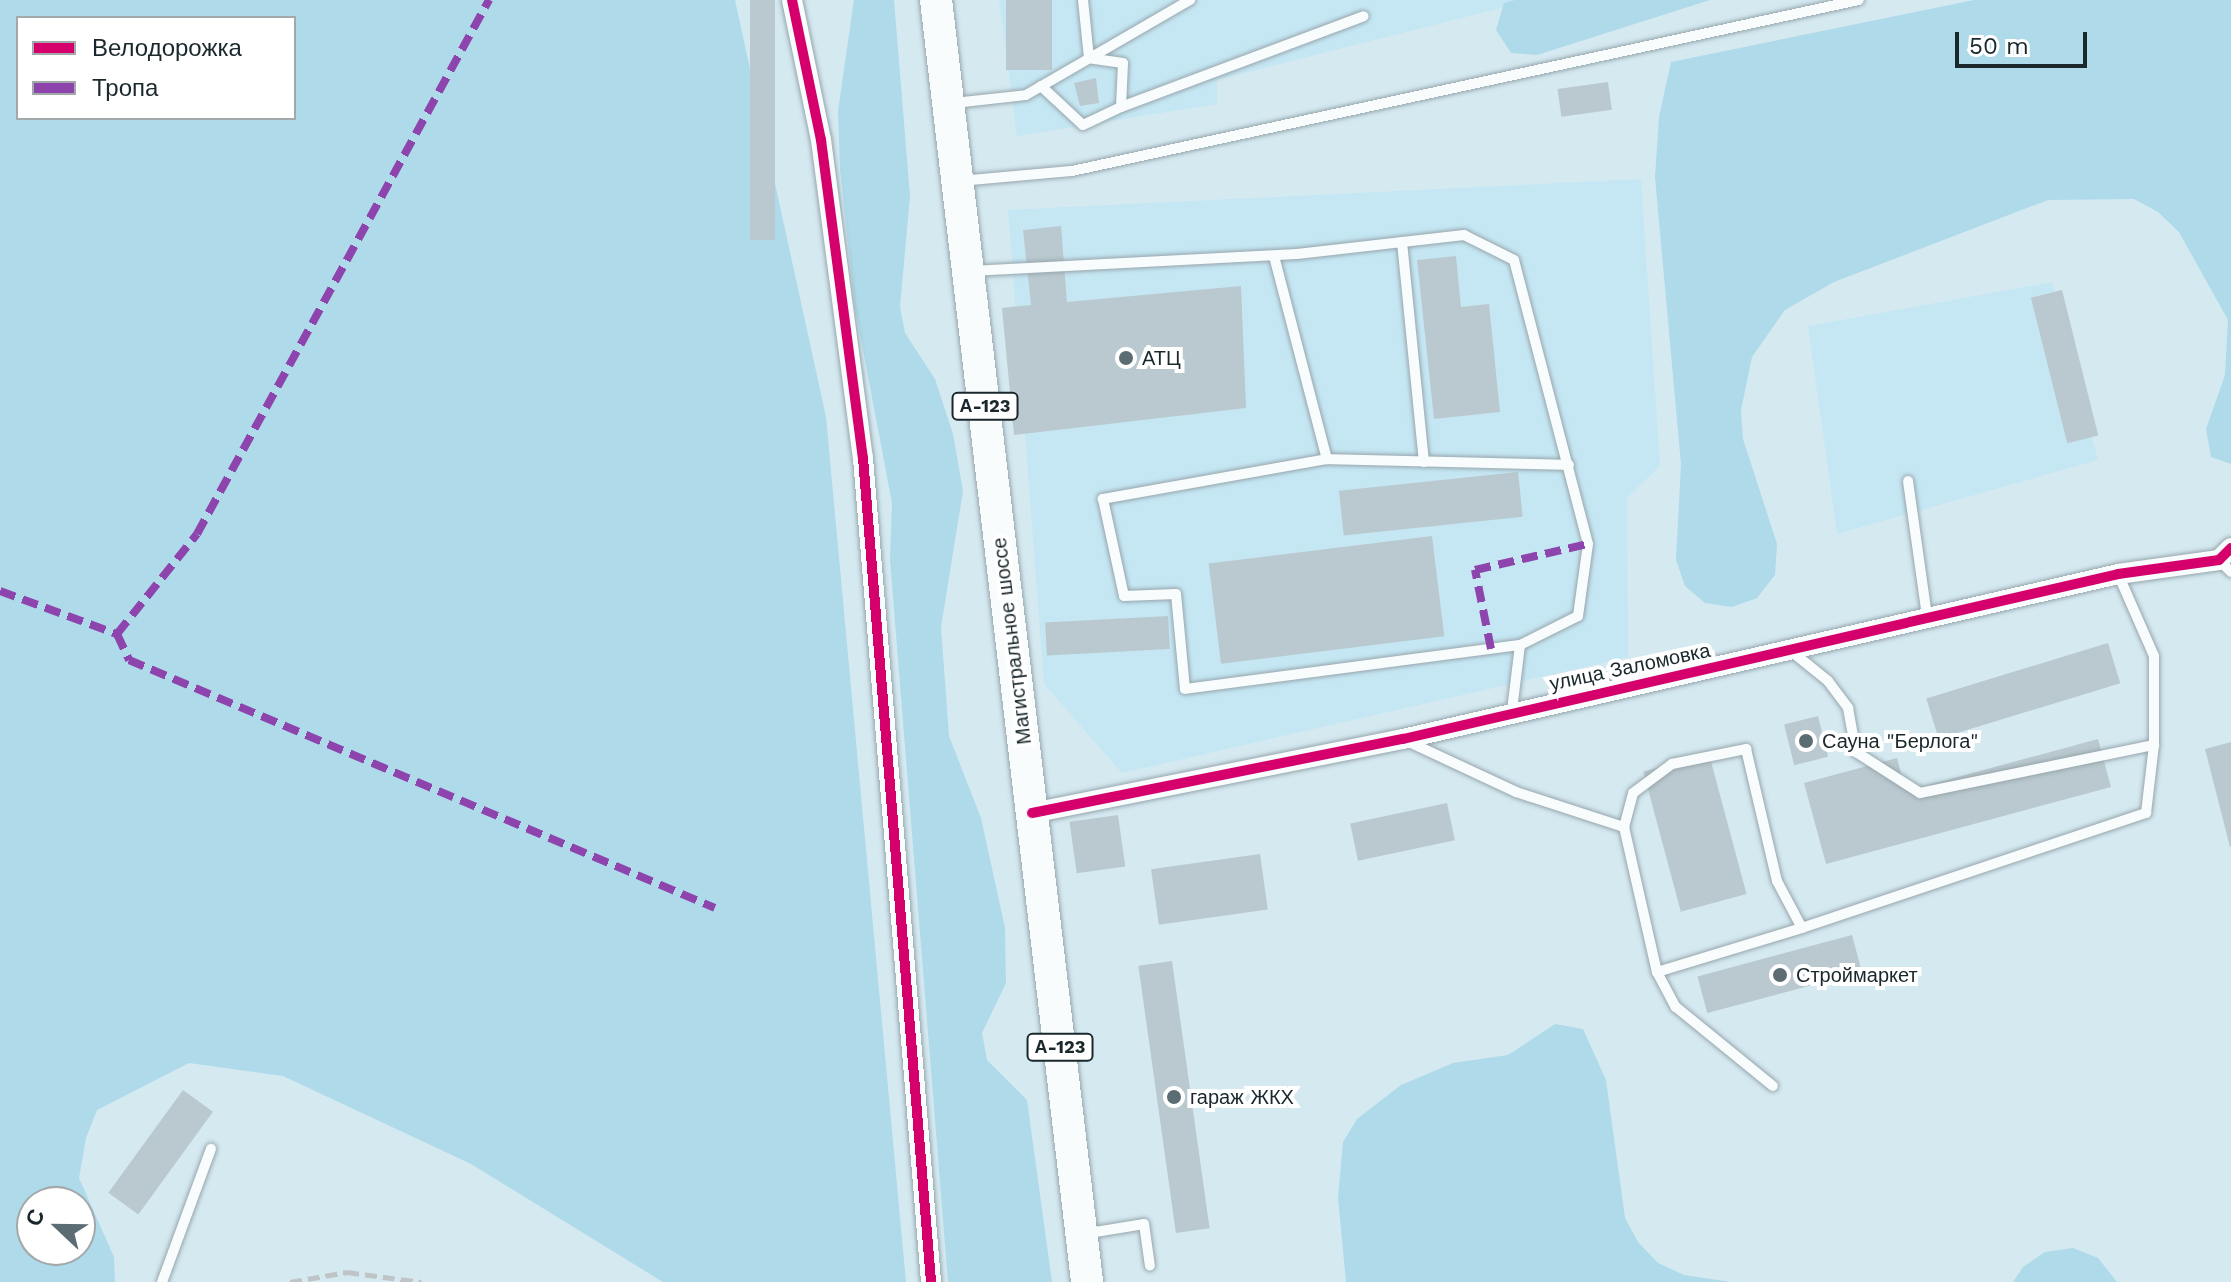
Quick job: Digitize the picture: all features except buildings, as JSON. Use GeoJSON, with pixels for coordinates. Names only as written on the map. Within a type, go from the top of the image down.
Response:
{"type":"FeatureCollection","features":[{"type":"Feature","properties":{"kind":"main road","name":"Магистральное шоссе"},"geometry":{"type":"LineString","coordinates":[[936,0],[1087,1282]]}},
{"type":"Feature","properties":{"kind":"street"},"geometry":{"type":"LineString","coordinates":[[792,0],[821,140],[863,458],[931,1282]]}},
{"type":"Feature","properties":{"kind":"street","name":"улица Заломовка"},"geometry":{"type":"LineString","coordinates":[[1032,813],[1403,739],[1512,710],[1791,651],[1927,616],[2118,574],[2227,560]]}},
{"type":"Feature","properties":{"kind":"lane"},"geometry":{"type":"LineString","coordinates":[[1083,0],[1089,58]]}},
{"type":"Feature","properties":{"kind":"lane"},"geometry":{"type":"LineString","coordinates":[[948,104],[1026,95],[1190,0]]}},
{"type":"Feature","properties":{"kind":"lane"},"geometry":{"type":"LineString","coordinates":[[957,181],[1072,171],[1859,0]]}},
{"type":"Feature","properties":{"kind":"lane"},"geometry":{"type":"LineString","coordinates":[[1041,86],[1083,125],[1121,107],[1364,16]]}},
{"type":"Feature","properties":{"kind":"lane"},"geometry":{"type":"LineString","coordinates":[[1089,58],[1123,63],[1121,107]]}},
{"type":"Feature","properties":{"kind":"lane"},"geometry":{"type":"LineString","coordinates":[[969,271],[1274,256],[1464,235],[1514,260],[1569,465],[1588,544],[1578,616],[1520,645],[1185,689],[1176,594],[1124,596],[1103,499],[1327,459],[1569,465]]}},
{"type":"Feature","properties":{"kind":"lane"},"geometry":{"type":"LineString","coordinates":[[1402,242],[1424,462]]}},
{"type":"Feature","properties":{"kind":"lane"},"geometry":{"type":"LineString","coordinates":[[1274,256],[1327,459]]}},
{"type":"Feature","properties":{"kind":"lane"},"geometry":{"type":"LineString","coordinates":[[1908,481],[1927,616]]}},
{"type":"Feature","properties":{"kind":"lane"},"geometry":{"type":"LineString","coordinates":[[1657,972],[1802,928],[2146,813],[2154,745],[2154,656],[2118,574]]}},
{"type":"Feature","properties":{"kind":"lane"},"geometry":{"type":"LineString","coordinates":[[1512,710],[1520,645]]}},
{"type":"Feature","properties":{"kind":"lane"},"geometry":{"type":"LineString","coordinates":[[1791,651],[1828,681],[1848,708],[1856,752],[1920,793],[2154,745]]}},
{"type":"Feature","properties":{"kind":"lane"},"geometry":{"type":"LineString","coordinates":[[1403,739],[1516,792],[1624,827]]}},
{"type":"Feature","properties":{"kind":"lane"},"geometry":{"type":"LineString","coordinates":[[1773,1086],[1676,1007],[1657,972],[1624,827],[1633,793],[1672,764],[1746,749],[1777,881],[1802,928]]}},
{"type":"Feature","properties":{"kind":"lane"},"geometry":{"type":"LineString","coordinates":[[162,1282],[211,1149]]}},
{"type":"Feature","properties":{"kind":"lane"},"geometry":{"type":"LineString","coordinates":[[1081,1234],[1144,1224],[1150,1266]]}},
{"type":"Feature","properties":{"kind":"shaded area"},"geometry":{"type":"Polygon","coordinates":[[[0,0],[735,0],[826,417],[906,1282],[663,1282],[471,1164],[283,1076],[189,1063],[97,1110],[86,1138],[79,1178],[83,1186],[16,1186],[16,1266],[96,1266],[96,1216],[114,1257],[115,1282],[0,1282],[0,0]]]}},
{"type":"Feature","properties":{"kind":"shaded area"},"geometry":{"type":"Polygon","coordinates":[[[854,0],[894,0],[910,196],[900,307],[905,333],[935,379],[953,434],[963,491],[941,627],[949,736],[981,818],[1005,928],[1006,983],[982,1033],[987,1060],[1027,1100],[1052,1282],[948,1282],[890,560],[892,503],[855,308],[840,169],[838,111],[854,0]]]}},
{"type":"Feature","properties":{"kind":"shaded area"},"geometry":{"type":"Polygon","coordinates":[[[999,0],[1533,0],[1217,80],[1217,104],[1017,136],[999,0]]]}},
{"type":"Feature","properties":{"kind":"shaded area"},"geometry":{"type":"Polygon","coordinates":[[[1515,0],[1710,0],[1537,55],[1511,53],[1496,30],[1504,3],[1515,0]]]}},
{"type":"Feature","properties":{"kind":"shaded area"},"geometry":{"type":"Polygon","coordinates":[[[1974,0],[2231,0],[2231,464],[2211,457],[2206,429],[2225,375],[2228,320],[2179,232],[2158,212],[2134,199],[2048,200],[1834,282],[1785,310],[1752,357],[1741,410],[1743,439],[1777,544],[1775,575],[1757,598],[1732,607],[1705,603],[1685,586],[1676,560],[1681,464],[1655,177],[1659,117],[1671,62],[1974,0]]]}},
{"type":"Feature","properties":{"kind":"shaded area"},"geometry":{"type":"Polygon","coordinates":[[[1641,179],[1660,466],[1627,498],[1628,657],[1122,773],[1044,684],[1008,210],[1641,179]]]}},
{"type":"Feature","properties":{"kind":"shaded area"},"geometry":{"type":"Polygon","coordinates":[[[2052,282],[2098,460],[1837,534],[1808,326],[2052,282]]]}},
{"type":"Feature","properties":{"kind":"shaded area"},"geometry":{"type":"Polygon","coordinates":[[[1555,1024],[1583,1029],[1606,1080],[1625,1218],[1638,1242],[1658,1263],[1684,1275],[1731,1282],[1346,1282],[1338,1198],[1343,1142],[1357,1119],[1401,1085],[1453,1063],[1508,1055],[1555,1024]]]}},
{"type":"Feature","properties":{"kind":"shaded area"},"geometry":{"type":"Polygon","coordinates":[[[2073,1248],[2098,1258],[2117,1282],[2013,1282],[2023,1267],[2045,1252],[2073,1248]]]}},
{"type":"Feature","properties":{"kind":"railway"},"geometry":{"type":"LineString","coordinates":[[290,1282],[347,1272],[421,1282]]}},
{"type":"Feature","properties":{"kind":"marked path"},"geometry":{"type":"LineString","coordinates":[[0,591],[117,634],[197,534],[489,0]]}},
{"type":"Feature","properties":{"kind":"marked path"},"geometry":{"type":"LineString","coordinates":[[1491,649],[1475,570],[1588,544]]}},
{"type":"Feature","properties":{"kind":"marked path"},"geometry":{"type":"LineString","coordinates":[[117,634],[129,660],[715,908]]}},
{"type":"Feature","properties":{"kind":"cycle path"},"geometry":{"type":"LineString","coordinates":[[792,0],[821,140],[863,458],[931,1282]]}},
{"type":"Feature","properties":{"kind":"cycle path"},"geometry":{"type":"LineString","coordinates":[[1032,813],[1403,739],[2118,574],[2219,560],[2231,548]]}},
{"type":"Feature","properties":{"kind":"place","name":"АТЦ"},"geometry":{"type":"Point","coordinates":[1126,358]}},
{"type":"Feature","properties":{"kind":"place","name":"Сауна \"Берлога\""},"geometry":{"type":"Point","coordinates":[1806,741]}},
{"type":"Feature","properties":{"kind":"place","name":"Строймаркет"},"geometry":{"type":"Point","coordinates":[1780,975]}},
{"type":"Feature","properties":{"kind":"place","name":"гараж ЖКХ"},"geometry":{"type":"Point","coordinates":[1174,1097]}}]}
